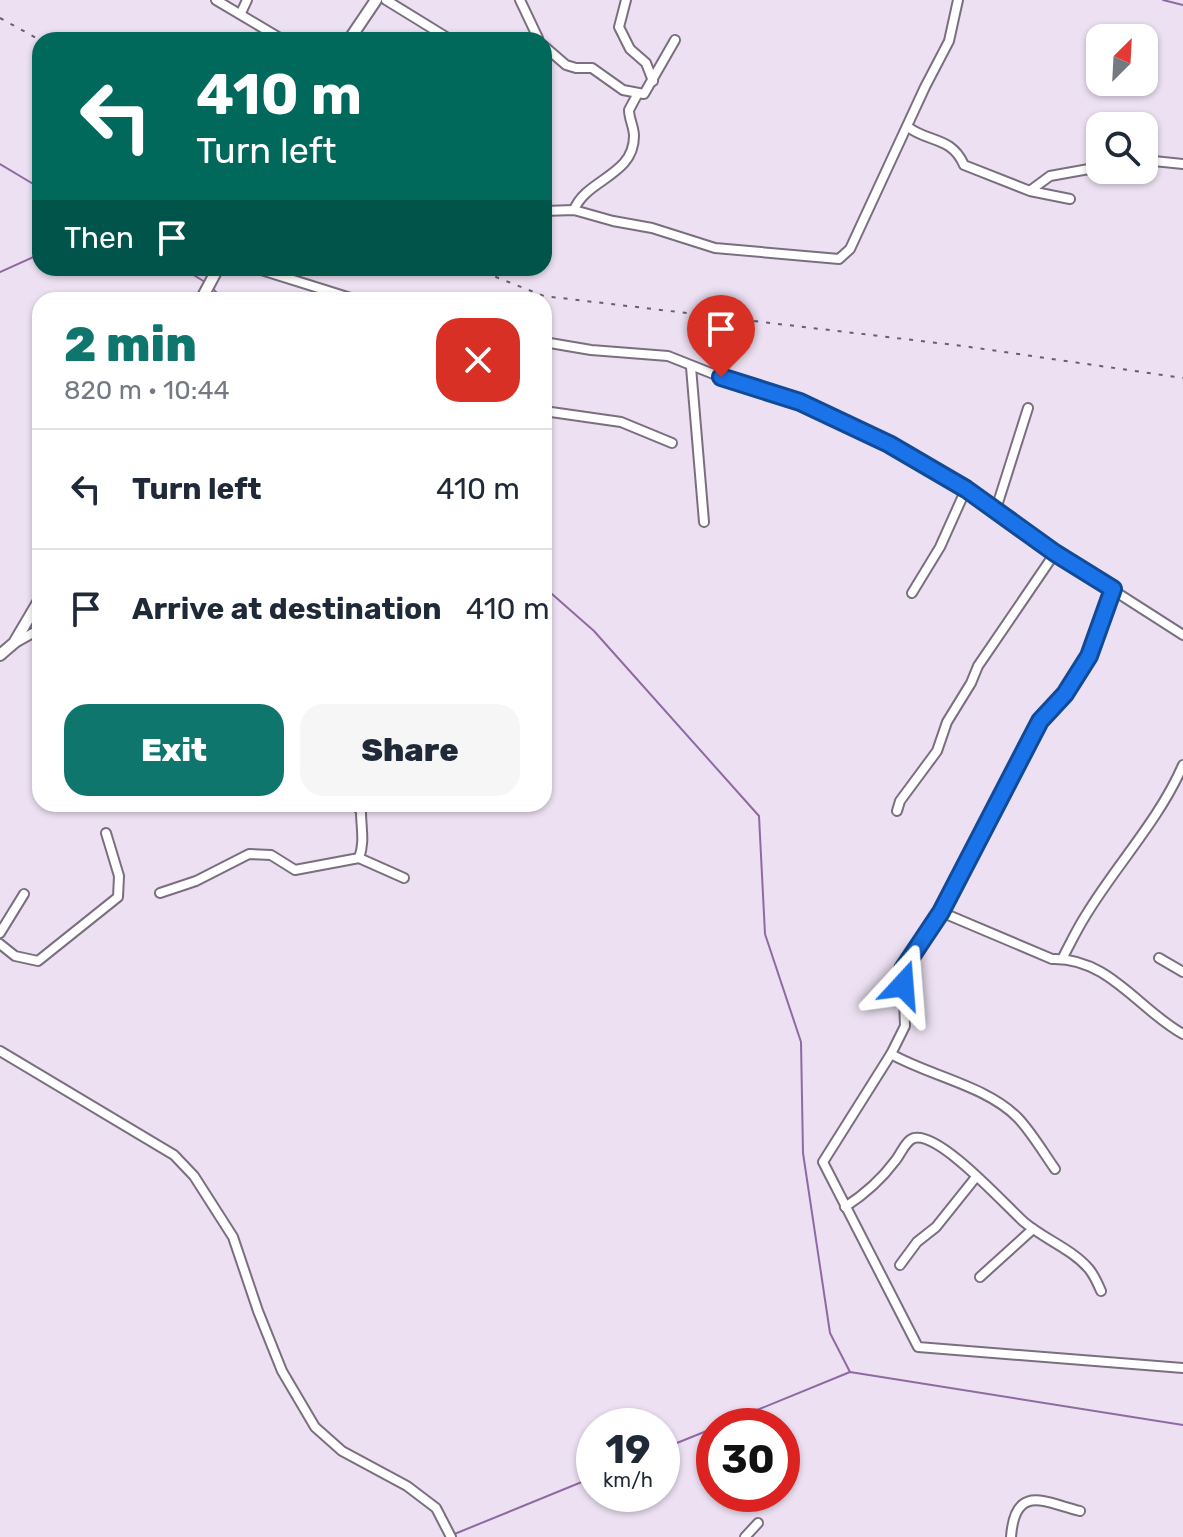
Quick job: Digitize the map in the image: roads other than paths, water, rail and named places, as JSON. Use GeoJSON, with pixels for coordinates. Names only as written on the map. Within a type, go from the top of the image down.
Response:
{"type":"FeatureCollection","features":[{"type":"Feature","properties":{"kind":"street"},"geometry":{"type":"LineString","coordinates":[[216,0],[271,32]]}},
{"type":"Feature","properties":{"kind":"street"},"geometry":{"type":"LineString","coordinates":[[241,13],[247,0]]}},
{"type":"Feature","properties":{"kind":"street"},"geometry":{"type":"LineString","coordinates":[[354,32],[376,0]]}},
{"type":"Feature","properties":{"kind":"street"},"geometry":{"type":"LineString","coordinates":[[386,0],[438,32]]}},
{"type":"Feature","properties":{"kind":"street"},"geometry":{"type":"LineString","coordinates":[[520,0],[534,32]]}},
{"type":"Feature","properties":{"kind":"street"},"geometry":{"type":"LineString","coordinates":[[626,0],[619,27],[630,49],[646,63],[653,81]]}},
{"type":"Feature","properties":{"kind":"street"},"geometry":{"type":"LineString","coordinates":[[552,211],[574,210],[652,228],[715,248],[839,259],[850,249],[949,41],[958,0]]}},
{"type":"Feature","properties":{"kind":"street"},"geometry":{"type":"LineString","coordinates":[[552,53],[566,65],[592,68],[623,90],[637,95],[644,94],[653,81],[675,40]]}},
{"type":"Feature","properties":{"kind":"street"},"geometry":{"type":"LineString","coordinates":[[574,210],[577,202],[619,170],[627,160],[634,136],[629,110],[637,95]]}},
{"type":"Feature","properties":{"kind":"street"},"geometry":{"type":"LineString","coordinates":[[908,127],[918,134],[945,143],[958,152],[964,165],[1030,191],[1070,199]]}},
{"type":"Feature","properties":{"kind":"street"},"geometry":{"type":"LineString","coordinates":[[1158,161],[1183,164]]}},
{"type":"Feature","properties":{"kind":"street"},"geometry":{"type":"LineString","coordinates":[[1030,191],[1050,176],[1086,170]]}},
{"type":"Feature","properties":{"kind":"street"},"geometry":{"type":"LineString","coordinates":[[280,276],[332,292]]}},
{"type":"Feature","properties":{"kind":"street"},"geometry":{"type":"LineString","coordinates":[[552,343],[668,356],[691,367],[800,402],[889,444],[966,489],[1055,553],[1183,635]]}},
{"type":"Feature","properties":{"kind":"street"},"geometry":{"type":"LineString","coordinates":[[691,367],[704,522]]}},
{"type":"Feature","properties":{"kind":"street"},"geometry":{"type":"LineString","coordinates":[[996,509],[1028,408]]}},
{"type":"Feature","properties":{"kind":"street"},"geometry":{"type":"LineString","coordinates":[[552,412],[621,422],[672,443]]}},
{"type":"Feature","properties":{"kind":"street"},"geometry":{"type":"LineString","coordinates":[[912,593],[940,547],[966,489]]}},
{"type":"Feature","properties":{"kind":"street"},"geometry":{"type":"LineString","coordinates":[[897,811],[900,801],[937,751],[947,722],[978,666],[1055,553]]}},
{"type":"Feature","properties":{"kind":"street"},"geometry":{"type":"LineString","coordinates":[[1113,589],[1089,656],[1073,683],[1040,721],[941,912],[903,969],[905,1026],[891,1054],[823,1162],[918,1347],[1183,1368]]}},
{"type":"Feature","properties":{"kind":"street"},"geometry":{"type":"LineString","coordinates":[[14,643],[32,613]]}},
{"type":"Feature","properties":{"kind":"street"},"geometry":{"type":"LineString","coordinates":[[0,655],[32,633]]}},
{"type":"Feature","properties":{"kind":"street"},"geometry":{"type":"LineString","coordinates":[[1062,959],[1087,914],[1175,783],[1183,765]]}},
{"type":"Feature","properties":{"kind":"street"},"geometry":{"type":"LineString","coordinates":[[359,858],[364,844],[361,812]]}},
{"type":"Feature","properties":{"kind":"street"},"geometry":{"type":"LineString","coordinates":[[0,944],[15,956],[38,961],[118,897],[119,876],[106,833]]}},
{"type":"Feature","properties":{"kind":"street"},"geometry":{"type":"LineString","coordinates":[[160,893],[176,889],[249,854],[271,855],[295,870],[359,858],[404,878]]}},
{"type":"Feature","properties":{"kind":"street"},"geometry":{"type":"LineString","coordinates":[[0,933],[24,894]]}},
{"type":"Feature","properties":{"kind":"street"},"geometry":{"type":"LineString","coordinates":[[941,912],[1052,959],[1062,959],[1109,974],[1169,1026],[1183,1034]]}},
{"type":"Feature","properties":{"kind":"street"},"geometry":{"type":"LineString","coordinates":[[1159,958],[1183,972]]}},
{"type":"Feature","properties":{"kind":"street"},"geometry":{"type":"LineString","coordinates":[[0,1051],[174,1155],[194,1176],[233,1237],[282,1371],[315,1427],[342,1451],[407,1486],[436,1508],[451,1537]]}},
{"type":"Feature","properties":{"kind":"street"},"geometry":{"type":"LineString","coordinates":[[891,1054],[972,1089],[1017,1117],[1055,1169]]}},
{"type":"Feature","properties":{"kind":"street"},"geometry":{"type":"LineString","coordinates":[[845,1207],[878,1183],[908,1141],[918,1137],[931,1140],[948,1151],[1033,1229],[1077,1257],[1090,1270],[1101,1291]]}},
{"type":"Feature","properties":{"kind":"street"},"geometry":{"type":"LineString","coordinates":[[900,1265],[917,1242],[936,1227],[976,1177]]}},
{"type":"Feature","properties":{"kind":"street"},"geometry":{"type":"LineString","coordinates":[[980,1277],[1033,1229]]}},
{"type":"Feature","properties":{"kind":"street"},"geometry":{"type":"LineString","coordinates":[[1011,1537],[1012,1520],[1025,1503],[1034,1499],[1050,1500],[1057,1506],[1080,1511]]}},
{"type":"Feature","properties":{"kind":"street"},"geometry":{"type":"LineString","coordinates":[[745,1537],[758,1523]]}},
{"type":"Feature","properties":{"kind":"waterway"},"geometry":{"type":"LineString","coordinates":[[1163,0],[1183,5]]}},
{"type":"Feature","properties":{"kind":"waterway"},"geometry":{"type":"LineString","coordinates":[[0,164],[32,183]]}},
{"type":"Feature","properties":{"kind":"waterway"},"geometry":{"type":"LineString","coordinates":[[0,272],[32,258]]}},
{"type":"Feature","properties":{"kind":"waterway"},"geometry":{"type":"LineString","coordinates":[[195,276],[205,282]]}},
{"type":"Feature","properties":{"kind":"waterway"},"geometry":{"type":"LineString","coordinates":[[213,289],[216,292]]}},
{"type":"Feature","properties":{"kind":"waterway"},"geometry":{"type":"LineString","coordinates":[[552,594],[594,631],[759,816],[765,934],[801,1042],[803,1153],[830,1333],[850,1372]]}},
{"type":"Feature","properties":{"kind":"waterway"},"geometry":{"type":"LineString","coordinates":[[762,1408],[850,1372],[1183,1425]]}},
{"type":"Feature","properties":{"kind":"waterway"},"geometry":{"type":"LineString","coordinates":[[680,1442],[696,1435]]}},
{"type":"Feature","properties":{"kind":"waterway"},"geometry":{"type":"LineString","coordinates":[[452,1535],[576,1484]]}},
{"type":"Feature","properties":{"kind":"railway"},"geometry":{"type":"LineString","coordinates":[[0,18],[32,36]]}},
{"type":"Feature","properties":{"kind":"railway"},"geometry":{"type":"LineString","coordinates":[[493,276],[534,292]]}},
{"type":"Feature","properties":{"kind":"railway"},"geometry":{"type":"LineString","coordinates":[[552,297],[963,346],[1183,378]]}}]}
